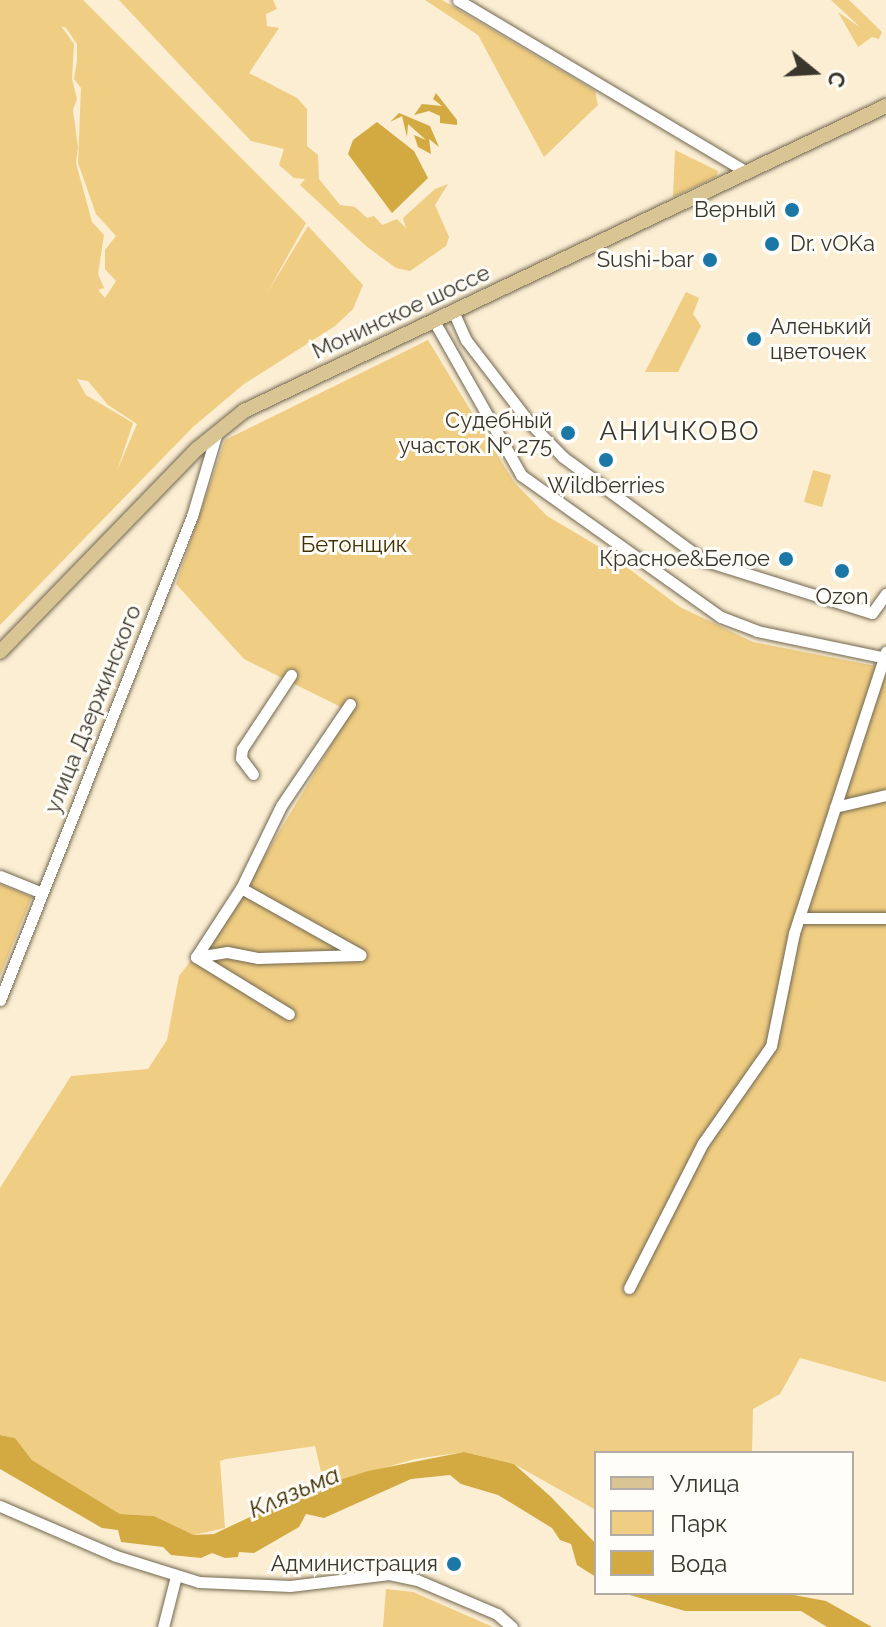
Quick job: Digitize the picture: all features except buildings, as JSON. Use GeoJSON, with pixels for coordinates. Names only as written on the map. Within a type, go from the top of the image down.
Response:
{"type":"FeatureCollection","features":[{"type":"Feature","properties":{"kind":"main road","name":"Монинское шоссе"},"geometry":{"type":"LineString","coordinates":[[0,652],[197,449],[217,431],[262,402],[886,106]]}},
{"type":"Feature","properties":{"kind":"street"},"geometry":{"type":"LineString","coordinates":[[458,0],[745,171]]}},
{"type":"Feature","properties":{"kind":"street"},"geometry":{"type":"LineString","coordinates":[[453,311],[466,340],[529,422],[563,457],[703,560],[872,613],[885,600]]}},
{"type":"Feature","properties":{"kind":"street"},"geometry":{"type":"LineString","coordinates":[[434,321],[521,475],[721,617],[757,631],[885,656],[799,918],[771,1046],[703,1143],[629,1288]]}},
{"type":"Feature","properties":{"kind":"street","name":"улица Дзержинского"},"geometry":{"type":"LineString","coordinates":[[0,1000],[208,469],[217,431]]}},
{"type":"Feature","properties":{"kind":"street"},"geometry":{"type":"LineString","coordinates":[[197,449],[208,455],[208,469]]}},
{"type":"Feature","properties":{"kind":"street"},"geometry":{"type":"LineString","coordinates":[[253,774],[241,758],[242,749],[291,675]]}},
{"type":"Feature","properties":{"kind":"street"},"geometry":{"type":"LineString","coordinates":[[196,957],[241,888],[281,806],[326,733],[350,704]]}},
{"type":"Feature","properties":{"kind":"street"},"geometry":{"type":"LineString","coordinates":[[835,807],[886,795]]}},
{"type":"Feature","properties":{"kind":"street"},"geometry":{"type":"LineString","coordinates":[[0,876],[42,893]]}},
{"type":"Feature","properties":{"kind":"street"},"geometry":{"type":"LineString","coordinates":[[196,957],[227,952],[258,958],[361,955],[241,888]]}},
{"type":"Feature","properties":{"kind":"street"},"geometry":{"type":"LineString","coordinates":[[799,918],[886,918]]}},
{"type":"Feature","properties":{"kind":"street"},"geometry":{"type":"LineString","coordinates":[[196,957],[289,1014]]}},
{"type":"Feature","properties":{"kind":"street"},"geometry":{"type":"LineString","coordinates":[[0,1506],[176,1576],[199,1582],[290,1586],[389,1574],[417,1580],[510,1623]]}},
{"type":"Feature","properties":{"kind":"street"},"geometry":{"type":"LineString","coordinates":[[163,1627],[176,1576]]}},
{"type":"Feature","properties":{"kind":"green space"},"geometry":{"type":"Polygon","coordinates":[[[0,0],[83,0],[306,223],[267,293],[308,226],[363,285],[353,309],[335,326],[244,384],[194,426],[0,625],[0,0]],[[61,26],[74,44],[72,79],[77,99],[73,110],[78,147],[76,163],[92,222],[104,235],[98,274],[104,288],[98,290],[105,298],[116,281],[105,269],[105,250],[116,236],[96,214],[78,163],[81,88],[74,79],[77,44],[66,28],[61,26]],[[77,379],[86,395],[133,423],[117,471],[137,424],[108,405],[88,381],[77,379]]]}},
{"type":"Feature","properties":{"kind":"green space"},"geometry":{"type":"Polygon","coordinates":[[[119,0],[273,0],[277,9],[266,14],[267,26],[279,28],[249,73],[297,98],[307,109],[307,146],[318,155],[319,179],[340,205],[355,207],[367,218],[374,216],[382,225],[397,219],[406,228],[403,218],[435,189],[448,184],[435,205],[449,237],[446,246],[410,271],[396,268],[366,246],[300,185],[305,179],[294,178],[279,165],[284,149],[251,141],[119,0]]]}},
{"type":"Feature","properties":{"kind":"green space"},"geometry":{"type":"Polygon","coordinates":[[[425,0],[442,0],[595,91],[598,105],[544,157],[478,35],[425,0]]]}},
{"type":"Feature","properties":{"kind":"green space"},"geometry":{"type":"Polygon","coordinates":[[[831,0],[849,0],[882,32],[879,39],[872,37],[858,47],[838,12],[861,28],[831,0]]]}},
{"type":"Feature","properties":{"kind":"green space"},"geometry":{"type":"Polygon","coordinates":[[[675,150],[718,171],[716,177],[673,197],[675,150]]]}},
{"type":"Feature","properties":{"kind":"green space"},"geometry":{"type":"Polygon","coordinates":[[[686,292],[699,298],[693,314],[701,326],[678,372],[645,372],[686,292]]]}},
{"type":"Feature","properties":{"kind":"green space","name":"Бетонщик"},"geometry":{"type":"Polygon","coordinates":[[[428,340],[514,482],[547,516],[601,548],[680,607],[753,642],[886,668],[886,1382],[800,1358],[780,1394],[753,1409],[752,1451],[594,1451],[594,1509],[514,1464],[464,1452],[415,1459],[324,1485],[315,1446],[226,1459],[220,1461],[225,1528],[194,1535],[154,1516],[120,1514],[32,1460],[15,1438],[0,1435],[0,1188],[71,1076],[148,1069],[167,1040],[179,976],[242,894],[351,712],[244,659],[176,584],[225,440],[428,340]]]}},
{"type":"Feature","properties":{"kind":"green space"},"geometry":{"type":"Polygon","coordinates":[[[813,470],[831,475],[822,507],[804,502],[813,470]]]}},
{"type":"Feature","properties":{"kind":"green space"},"geometry":{"type":"Polygon","coordinates":[[[0,884],[32,897],[0,976],[0,884]]]}},
{"type":"Feature","properties":{"kind":"green space"},"geometry":{"type":"Polygon","coordinates":[[[386,1589],[413,1592],[493,1627],[383,1627],[386,1589]]]}},
{"type":"Feature","properties":{"kind":"water"},"geometry":{"type":"Polygon","coordinates":[[[436,93],[457,120],[457,125],[440,123],[440,116],[429,111],[414,115],[422,104],[442,106],[433,99],[436,93]]]}},
{"type":"Feature","properties":{"kind":"water"},"geometry":{"type":"Polygon","coordinates":[[[399,113],[430,126],[439,147],[429,139],[431,154],[418,147],[414,135],[426,140],[408,124],[407,137],[402,116],[390,122],[399,113]]]}},
{"type":"Feature","properties":{"kind":"water"},"geometry":{"type":"Polygon","coordinates":[[[377,122],[414,151],[428,178],[392,213],[348,154],[353,140],[377,122]]]}},
{"type":"Feature","properties":{"kind":"water"},"geometry":{"type":"Polygon","coordinates":[[[0,1435],[15,1438],[32,1460],[120,1514],[154,1516],[194,1535],[214,1534],[305,1491],[368,1471],[464,1452],[514,1464],[551,1497],[594,1542],[594,1576],[577,1565],[571,1544],[560,1540],[552,1528],[498,1495],[461,1484],[450,1475],[411,1479],[324,1518],[306,1514],[299,1527],[254,1553],[239,1552],[238,1557],[225,1558],[212,1553],[201,1558],[171,1555],[163,1547],[121,1542],[118,1530],[102,1528],[0,1469],[0,1435]]]}},
{"type":"Feature","properties":{"kind":"water"},"geometry":{"type":"Polygon","coordinates":[[[630,1595],[794,1595],[826,1601],[872,1627],[827,1627],[801,1611],[685,1611],[630,1595]]]}},
{"type":"Feature","properties":{"kind":"place","name":"Верный"},"geometry":{"type":"Point","coordinates":[792,210]}},
{"type":"Feature","properties":{"kind":"place","name":"Dr. vOKa"},"geometry":{"type":"Point","coordinates":[772,244]}},
{"type":"Feature","properties":{"kind":"place","name":"Sushi-bar"},"geometry":{"type":"Point","coordinates":[710,260]}},
{"type":"Feature","properties":{"kind":"place","name":"Аленький цветочек"},"geometry":{"type":"Point","coordinates":[754,339]}},
{"type":"Feature","properties":{"kind":"place","name":"Судебный участок № 275"},"geometry":{"type":"Point","coordinates":[568,433]}},
{"type":"Feature","properties":{"kind":"place","name":"Wildberries"},"geometry":{"type":"Point","coordinates":[606,460]}},
{"type":"Feature","properties":{"kind":"place","name":"Красное&Белое"},"geometry":{"type":"Point","coordinates":[786,559]}},
{"type":"Feature","properties":{"kind":"place","name":"Ozon"},"geometry":{"type":"Point","coordinates":[842,571]}},
{"type":"Feature","properties":{"kind":"place","name":"Администрация"},"geometry":{"type":"Point","coordinates":[454,1564]}},
{"type":"Feature","properties":{"kind":"district","name":"АНИЧКОВО"},"geometry":{"type":"Point","coordinates":[680,432]}},
{"type":"Feature","properties":{"kind":"water label","name":"Клязьма"},"geometry":{"type":"Point","coordinates":[294,1492]}}]}
